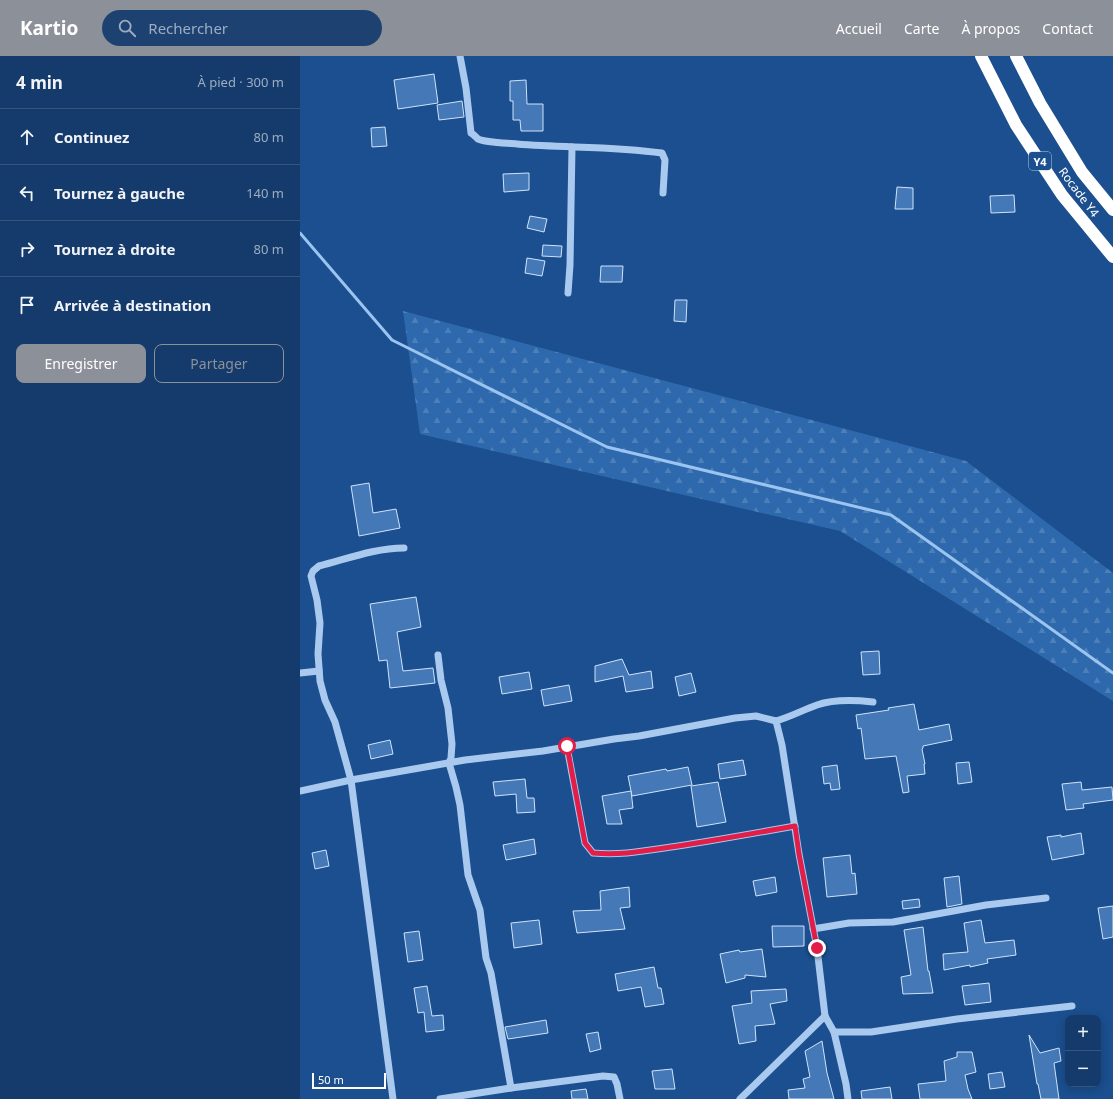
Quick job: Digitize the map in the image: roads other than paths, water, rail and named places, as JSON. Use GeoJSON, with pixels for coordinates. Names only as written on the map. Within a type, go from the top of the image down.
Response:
{"type":"FeatureCollection","features":[{"type":"Feature","properties":{"kind":"highway","name":"Rocade Y4"},"geometry":{"type":"LineString","coordinates":[[981,56],[1016,125],[1058,189],[1113,257]]}},
{"type":"Feature","properties":{"kind":"highway","name":"Rocade Y4"},"geometry":{"type":"LineString","coordinates":[[1016,56],[1040,103],[1082,172],[1113,210]]}},
{"type":"Feature","properties":{"kind":"street"},"geometry":{"type":"LineString","coordinates":[[460,56],[466,88],[471,132],[478,138],[500,143],[662,153],[664,160],[663,193]]}},
{"type":"Feature","properties":{"kind":"street"},"geometry":{"type":"LineString","coordinates":[[568,293],[570,265],[572,147]]}},
{"type":"Feature","properties":{"kind":"street"},"geometry":{"type":"LineString","coordinates":[[393,1099],[351,780],[335,722],[325,700],[320,681],[318,654],[320,623],[317,600],[311,576],[313,571],[319,566],[371,552],[404,548]]}},
{"type":"Feature","properties":{"kind":"street"},"geometry":{"type":"LineString","coordinates":[[438,655],[441,680],[448,708],[452,744],[449,763],[460,804],[468,875],[480,910],[486,958],[491,973],[511,1088]]}},
{"type":"Feature","properties":{"kind":"street"},"geometry":{"type":"LineString","coordinates":[[300,673],[319,671]]}},
{"type":"Feature","properties":{"kind":"street"},"geometry":{"type":"LineString","coordinates":[[300,791],[351,780],[449,763],[543,751],[567,746],[639,736],[735,718],[756,716],[776,721],[790,717],[818,704],[836,701],[856,700],[873,702]]}},
{"type":"Feature","properties":{"kind":"street"},"geometry":{"type":"LineString","coordinates":[[776,721],[782,745],[799,854],[817,948],[825,1016],[834,1032],[848,1099]]}},
{"type":"Feature","properties":{"kind":"street"},"geometry":{"type":"LineString","coordinates":[[567,746],[585,843],[593,853],[633,853],[795,826]]}},
{"type":"Feature","properties":{"kind":"street"},"geometry":{"type":"LineString","coordinates":[[813,929],[849,923],[893,922],[986,905],[1046,898]]}},
{"type":"Feature","properties":{"kind":"street"},"geometry":{"type":"LineString","coordinates":[[834,1032],[871,1032],[957,1018],[1072,1006]]}},
{"type":"Feature","properties":{"kind":"street"},"geometry":{"type":"LineString","coordinates":[[740,1099],[825,1016]]}},
{"type":"Feature","properties":{"kind":"street"},"geometry":{"type":"LineString","coordinates":[[440,1099],[603,1076],[614,1078],[617,1084],[620,1099]]}},
{"type":"Feature","properties":{"kind":"waterway"},"geometry":{"type":"LineString","coordinates":[[300,233],[392,340],[607,447],[891,515],[1113,673]]}}]}
